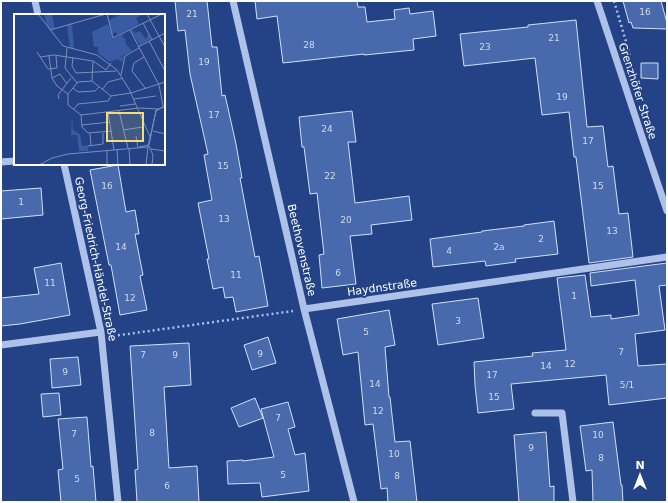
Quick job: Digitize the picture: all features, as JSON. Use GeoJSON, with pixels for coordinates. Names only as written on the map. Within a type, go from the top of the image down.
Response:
{"type":"FeatureCollection","features":[{"type":"Feature","properties":{"kind":"street"},"geometry":{"type":"LineString","coordinates":[[35,1],[38,14]]}},
{"type":"Feature","properties":{"kind":"street","name":"Beethovenstraße"},"geometry":{"type":"LineString","coordinates":[[232,1],[304,309],[354,502]]}},
{"type":"Feature","properties":{"kind":"street","name":"Grenzhöfer Straße"},"geometry":{"type":"LineString","coordinates":[[598,1],[667,210]]}},
{"type":"Feature","properties":{"kind":"street"},"geometry":{"type":"LineString","coordinates":[[1,162],[14,161]]}},
{"type":"Feature","properties":{"kind":"street","name":"Georg-Friedrich-Händel-Straße"},"geometry":{"type":"LineString","coordinates":[[64,165],[101,332],[118,502]]}},
{"type":"Feature","properties":{"kind":"street","name":"Haydnstraße"},"geometry":{"type":"LineString","coordinates":[[304,309],[667,257]]}},
{"type":"Feature","properties":{"kind":"street"},"geometry":{"type":"LineString","coordinates":[[1,345],[101,332]]}},
{"type":"Feature","properties":{"kind":"street"},"geometry":{"type":"LineString","coordinates":[[535,412],[562,413],[573,502]]}},
{"type":"Feature","properties":{"kind":"path"},"geometry":{"type":"LineString","coordinates":[[101,332],[114,336],[304,309]]}},
{"type":"Feature","properties":{"kind":"building"},"geometry":{"type":"Polygon","coordinates":[[[175,1],[207,1],[212,47],[217,47],[222,96],[225,95],[236,144],[242,178],[240,178],[255,257],[259,256],[268,306],[236,312],[233,297],[225,298],[223,287],[213,289],[207,259],[209,259],[198,203],[212,200],[204,155],[208,154],[190,74],[185,30],[178,31],[175,1]]]}},
{"type":"Feature","properties":{"kind":"building"},"geometry":{"type":"Polygon","coordinates":[[[255,1],[357,1],[358,7],[365,7],[367,22],[395,19],[394,10],[409,8],[410,14],[433,11],[436,36],[413,39],[414,50],[283,63],[277,16],[257,19],[255,1]]]}},
{"type":"Feature","properties":{"kind":"building"},"geometry":{"type":"Polygon","coordinates":[[[623,1],[661,1],[667,23],[667,29],[633,28],[631,22],[629,23],[623,1]]]}},
{"type":"Feature","properties":{"kind":"building"},"geometry":{"type":"Polygon","coordinates":[[[576,20],[587,127],[603,126],[608,167],[613,166],[619,214],[628,213],[633,257],[589,263],[569,112],[542,115],[535,58],[464,66],[460,34],[576,20]]]}},
{"type":"Feature","properties":{"kind":"building"},"geometry":{"type":"Polygon","coordinates":[[[641,63],[658,63],[658,79],[641,78],[641,63]]]}},
{"type":"Feature","properties":{"kind":"building"},"geometry":{"type":"Polygon","coordinates":[[[352,111],[356,142],[348,142],[355,203],[409,196],[412,220],[371,225],[372,234],[350,236],[356,284],[322,288],[319,255],[324,254],[317,193],[310,194],[304,147],[302,147],[299,117],[352,111]]]}},
{"type":"Feature","properties":{"kind":"building"},"geometry":{"type":"Polygon","coordinates":[[[118,165],[126,212],[135,210],[139,234],[135,234],[143,275],[140,276],[147,310],[120,315],[111,265],[109,265],[90,170],[118,165]]]}},
{"type":"Feature","properties":{"kind":"building"},"geometry":{"type":"Polygon","coordinates":[[[41,188],[43,215],[1,219],[1,191],[41,188]]]}},
{"type":"Feature","properties":{"kind":"building"},"geometry":{"type":"Polygon","coordinates":[[[554,221],[558,254],[515,259],[516,262],[486,266],[485,261],[433,267],[430,239],[554,221]]]}},
{"type":"Feature","properties":{"kind":"building"},"geometry":{"type":"Polygon","coordinates":[[[61,263],[70,315],[1,326],[1,298],[39,294],[34,268],[61,263]]]}},
{"type":"Feature","properties":{"kind":"building"},"geometry":{"type":"Polygon","coordinates":[[[667,263],[667,285],[659,286],[665,330],[635,334],[638,366],[667,364],[667,398],[609,405],[606,375],[511,384],[514,409],[478,413],[474,362],[533,356],[532,353],[566,350],[557,278],[585,275],[591,317],[611,315],[611,319],[639,315],[635,280],[591,286],[590,273],[667,263]]]}},
{"type":"Feature","properties":{"kind":"building"},"geometry":{"type":"Polygon","coordinates":[[[478,298],[484,338],[438,345],[432,304],[478,298]]]}},
{"type":"Feature","properties":{"kind":"building"},"geometry":{"type":"Polygon","coordinates":[[[389,310],[395,345],[385,347],[389,397],[395,442],[410,441],[417,502],[388,502],[387,488],[381,489],[373,424],[365,425],[358,352],[343,355],[337,319],[389,310]]]}},
{"type":"Feature","properties":{"kind":"building"},"geometry":{"type":"Polygon","coordinates":[[[268,337],[276,363],[252,370],[244,345],[268,337]]]}},
{"type":"Feature","properties":{"kind":"building"},"geometry":{"type":"Polygon","coordinates":[[[189,343],[191,385],[164,387],[169,468],[197,466],[199,502],[137,502],[135,470],[138,469],[130,346],[189,343]]]}},
{"type":"Feature","properties":{"kind":"building"},"geometry":{"type":"Polygon","coordinates":[[[78,357],[81,385],[52,388],[50,359],[78,357]]]}},
{"type":"Feature","properties":{"kind":"building"},"geometry":{"type":"Polygon","coordinates":[[[59,393],[61,415],[43,417],[41,394],[59,393]]]}},
{"type":"Feature","properties":{"kind":"building"},"geometry":{"type":"Polygon","coordinates":[[[255,398],[263,418],[239,427],[231,408],[255,398]]]}},
{"type":"Feature","properties":{"kind":"building"},"geometry":{"type":"Polygon","coordinates":[[[288,402],[295,427],[288,429],[295,455],[305,453],[309,491],[262,497],[260,483],[228,484],[227,461],[243,461],[274,457],[261,409],[288,402]]]}},
{"type":"Feature","properties":{"kind":"building"},"geometry":{"type":"Polygon","coordinates":[[[87,417],[91,467],[93,466],[96,502],[61,502],[58,470],[63,469],[58,419],[87,417]]]}},
{"type":"Feature","properties":{"kind":"building"},"geometry":{"type":"Polygon","coordinates":[[[613,422],[623,502],[593,502],[592,470],[586,471],[580,426],[613,422]]]}},
{"type":"Feature","properties":{"kind":"building"},"geometry":{"type":"Polygon","coordinates":[[[546,432],[550,487],[554,486],[554,502],[519,502],[514,435],[546,432]]]}}]}
